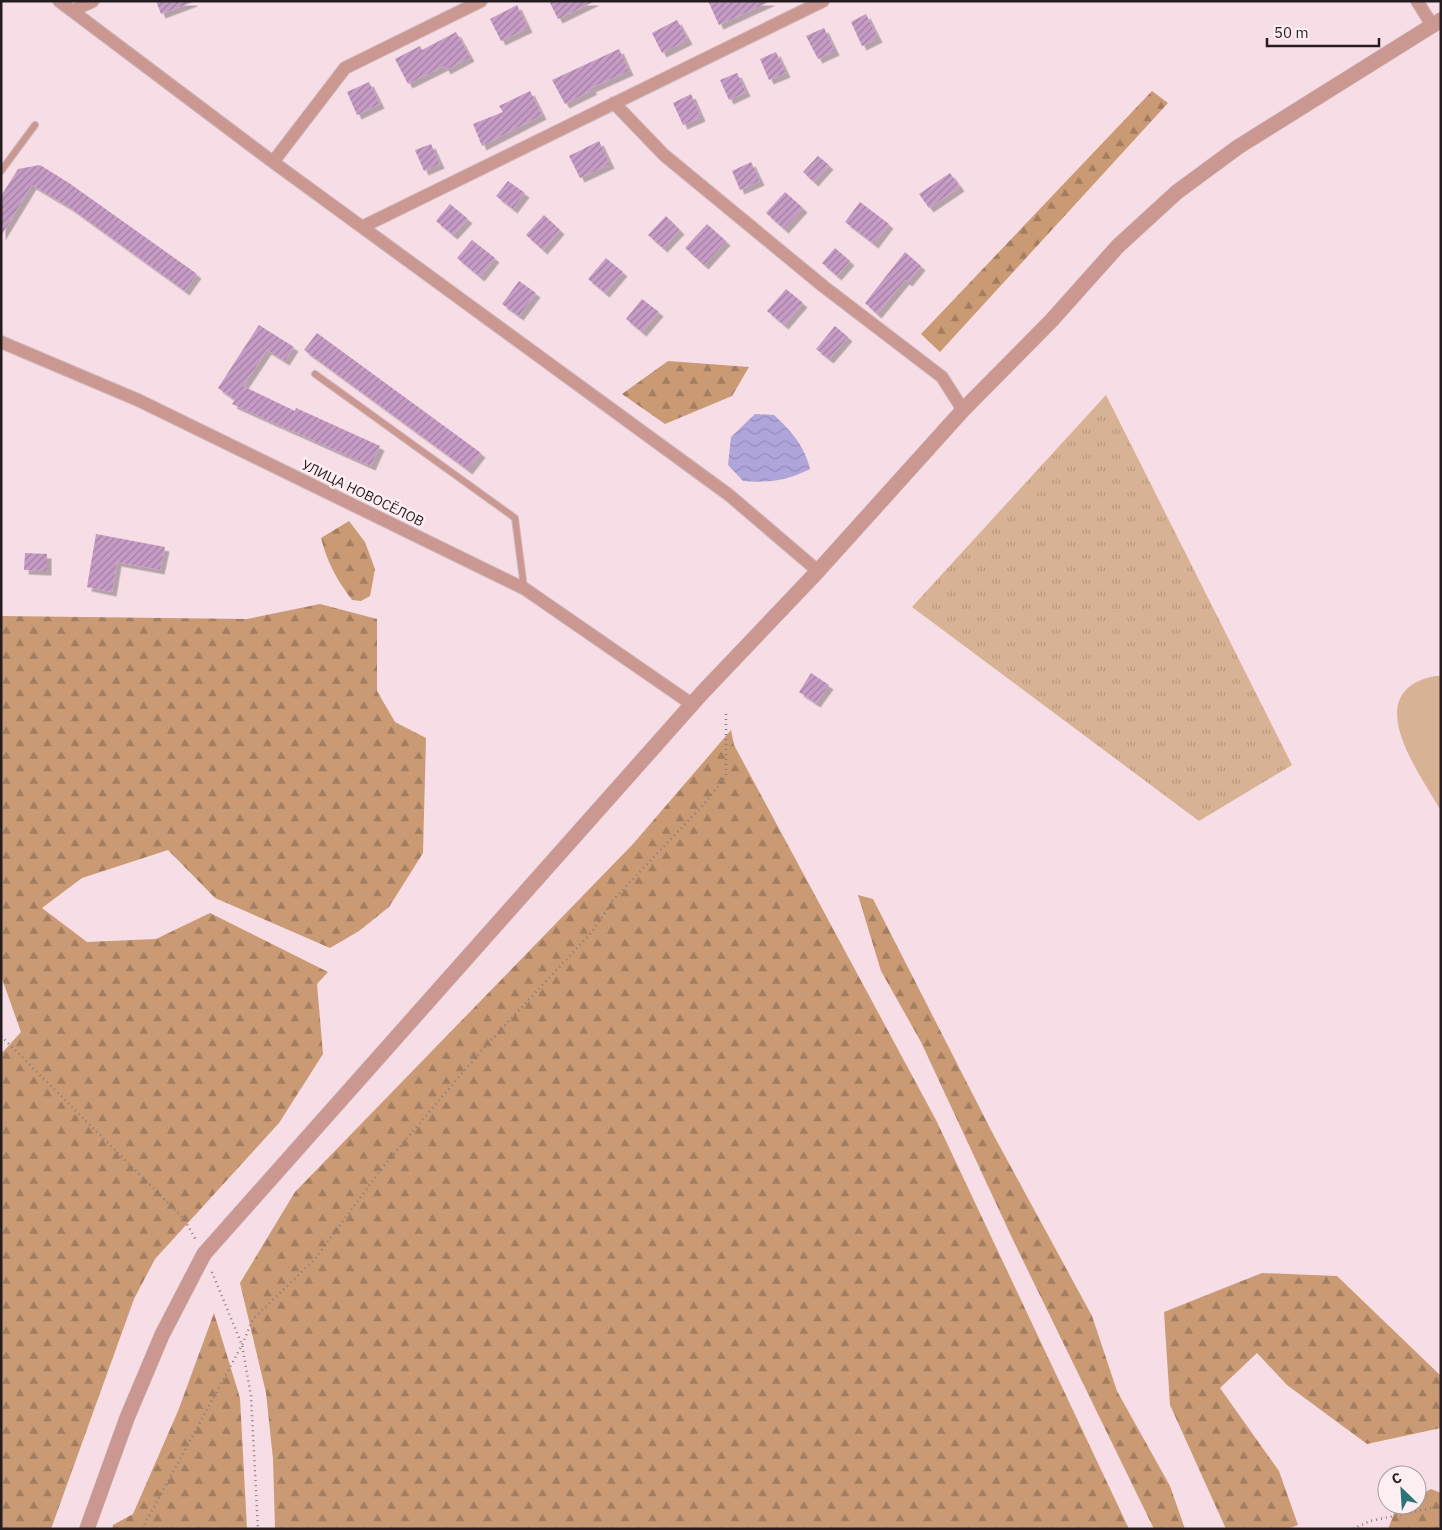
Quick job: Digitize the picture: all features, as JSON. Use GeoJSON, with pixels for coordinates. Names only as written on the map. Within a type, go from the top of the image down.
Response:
{"type":"FeatureCollection","features":[{"type":"Feature","properties":{"kind":"street"},"geometry":{"type":"LineString","coordinates":[[59,1],[273,162],[729,495],[818,571]]}},
{"type":"Feature","properties":{"kind":"street"},"geometry":{"type":"LineString","coordinates":[[72,11],[93,1]]}},
{"type":"Feature","properties":{"kind":"street"},"geometry":{"type":"LineString","coordinates":[[273,162],[345,68],[481,1]]}},
{"type":"Feature","properties":{"kind":"street"},"geometry":{"type":"LineString","coordinates":[[362,226],[823,1]]}},
{"type":"Feature","properties":{"kind":"street"},"geometry":{"type":"LineString","coordinates":[[87,1529],[127,1418],[162,1336],[204,1254],[693,705],[818,571],[962,410],[1051,320],[1118,246],[1177,192],[1238,147],[1436,22],[1417,1]]}},
{"type":"Feature","properties":{"kind":"street"},"geometry":{"type":"LineString","coordinates":[[614,104],[664,155],[823,286],[942,377],[962,410]]}},
{"type":"Feature","properties":{"kind":"street","name":"УЛИЦА НОВОСЁЛОВ"},"geometry":{"type":"LineString","coordinates":[[1,342],[138,400],[525,589],[693,705]]}},
{"type":"Feature","properties":{"kind":"lane"},"geometry":{"type":"LineString","coordinates":[[1,171],[35,125]]}},
{"type":"Feature","properties":{"kind":"lane"},"geometry":{"type":"LineString","coordinates":[[315,374],[515,518],[525,589]]}},
{"type":"Feature","properties":{"kind":"path"},"geometry":{"type":"LineString","coordinates":[[142,1529],[242,1345],[253,1319],[314,1260],[386,1163],[482,1050],[592,932],[614,899],[705,803],[726,776],[726,712]]}},
{"type":"Feature","properties":{"kind":"path"},"geometry":{"type":"LineString","coordinates":[[1,1036],[184,1219],[204,1254],[242,1345],[251,1396],[258,1529]]}},
{"type":"Feature","properties":{"kind":"path"},"geometry":{"type":"LineString","coordinates":[[1353,1529],[1370,1521],[1441,1506]]}},
{"type":"Feature","properties":{"kind":"green space"},"geometry":{"type":"Polygon","coordinates":[[[1152,91],[1168,103],[940,352],[921,334],[1152,91]]]}},
{"type":"Feature","properties":{"kind":"green space"},"geometry":{"type":"Polygon","coordinates":[[[668,361],[749,367],[732,396],[665,424],[622,394],[668,361]]]}},
{"type":"Feature","properties":{"kind":"green space"},"geometry":{"type":"Polygon","coordinates":[[[1106,395],[1292,765],[1199,821],[912,607],[1106,395]]]}},
{"type":"Feature","properties":{"kind":"green space"},"geometry":{"type":"Polygon","coordinates":[[[349,521],[365,542],[375,569],[370,596],[361,601],[352,600],[342,585],[329,563],[321,538],[349,521]]]}},
{"type":"Feature","properties":{"kind":"green space"},"geometry":{"type":"Polygon","coordinates":[[[320,604],[377,619],[377,691],[395,722],[426,738],[423,853],[389,907],[359,931],[330,948],[215,898],[168,850],[82,878],[42,908],[87,942],[156,939],[210,913],[328,972],[317,984],[323,1054],[279,1123],[155,1259],[134,1299],[51,1529],[1,1529],[1,1054],[21,1032],[1,976],[1,616],[247,619],[320,604]]]}},
{"type":"Feature","properties":{"kind":"green space"},"geometry":{"type":"Polygon","coordinates":[[[1435,676],[1441,676],[1441,811],[1409,756],[1401,735],[1397,716],[1400,698],[1412,685],[1435,676]]]}},
{"type":"Feature","properties":{"kind":"green space"},"geometry":{"type":"Polygon","coordinates":[[[731,730],[734,745],[936,1120],[1129,1529],[275,1529],[273,1459],[266,1393],[240,1283],[295,1192],[633,844],[731,730]]]}},
{"type":"Feature","properties":{"kind":"green space"},"geometry":{"type":"Polygon","coordinates":[[[858,895],[873,899],[993,1134],[1092,1316],[1117,1391],[1170,1486],[1185,1529],[1154,1529],[1013,1240],[921,1042],[881,971],[858,895]]]}},
{"type":"Feature","properties":{"kind":"green space"},"geometry":{"type":"Polygon","coordinates":[[[1262,1273],[1337,1276],[1441,1376],[1441,1428],[1367,1444],[1287,1385],[1257,1353],[1220,1388],[1279,1471],[1298,1525],[1287,1529],[1226,1529],[1170,1405],[1164,1312],[1262,1273]]]}},
{"type":"Feature","properties":{"kind":"green space"},"geometry":{"type":"Polygon","coordinates":[[[214,1313],[240,1398],[247,1529],[112,1529],[113,1525],[133,1514],[178,1411],[214,1313]]]}},
{"type":"Feature","properties":{"kind":"green space"},"geometry":{"type":"Polygon","coordinates":[[[1431,1489],[1441,1493],[1441,1529],[1388,1529],[1393,1515],[1427,1515],[1427,1491],[1431,1489]]]}},
{"type":"Feature","properties":{"kind":"water"},"geometry":{"type":"Polygon","coordinates":[[[755,414],[774,415],[780,421],[800,446],[810,469],[777,480],[761,482],[743,481],[728,465],[731,437],[755,414]]]}},
{"type":"Feature","properties":{"kind":"building"},"geometry":{"type":"Polygon","coordinates":[[[156,1],[192,1],[193,2],[161,14],[156,1]]]}},
{"type":"Feature","properties":{"kind":"building"},"geometry":{"type":"Polygon","coordinates":[[[549,1],[595,1],[558,19],[549,1]]]}},
{"type":"Feature","properties":{"kind":"building"},"geometry":{"type":"Polygon","coordinates":[[[708,1],[771,1],[719,25],[708,1]]]}},
{"type":"Feature","properties":{"kind":"building"},"geometry":{"type":"Polygon","coordinates":[[[517,5],[528,28],[501,41],[490,19],[517,5]]]}},
{"type":"Feature","properties":{"kind":"building"},"geometry":{"type":"Polygon","coordinates":[[[866,14],[878,38],[862,46],[851,22],[866,14]]]}},
{"type":"Feature","properties":{"kind":"building"},"geometry":{"type":"Polygon","coordinates":[[[677,20],[688,40],[662,53],[652,33],[677,20]]]}},
{"type":"Feature","properties":{"kind":"building"},"geometry":{"type":"Polygon","coordinates":[[[824,28],[835,51],[818,59],[806,36],[824,28]]]}},
{"type":"Feature","properties":{"kind":"building"},"geometry":{"type":"Polygon","coordinates":[[[456,32],[470,57],[446,70],[444,66],[408,84],[395,59],[420,46],[422,50],[456,32]]]}},
{"type":"Feature","properties":{"kind":"building"},"geometry":{"type":"Polygon","coordinates":[[[619,49],[629,71],[591,88],[593,90],[565,104],[552,80],[619,49]]]}},
{"type":"Feature","properties":{"kind":"building"},"geometry":{"type":"Polygon","coordinates":[[[776,52],[786,73],[769,80],[760,59],[776,52]]]}},
{"type":"Feature","properties":{"kind":"building"},"geometry":{"type":"Polygon","coordinates":[[[737,73],[746,92],[729,100],[720,80],[737,73]]]}},
{"type":"Feature","properties":{"kind":"building"},"geometry":{"type":"Polygon","coordinates":[[[369,82],[380,104],[357,115],[347,92],[369,82]]]}},
{"type":"Feature","properties":{"kind":"building"},"geometry":{"type":"Polygon","coordinates":[[[530,91],[542,115],[482,146],[473,124],[503,112],[499,106],[530,91]]]}},
{"type":"Feature","properties":{"kind":"building"},"geometry":{"type":"Polygon","coordinates":[[[691,94],[701,117],[683,125],[673,103],[691,94]]]}},
{"type":"Feature","properties":{"kind":"building"},"geometry":{"type":"Polygon","coordinates":[[[599,141],[610,164],[580,178],[569,156],[599,141]]]}},
{"type":"Feature","properties":{"kind":"building"},"geometry":{"type":"Polygon","coordinates":[[[431,144],[440,164],[424,171],[415,150],[431,144]]]}},
{"type":"Feature","properties":{"kind":"building"},"geometry":{"type":"Polygon","coordinates":[[[818,156],[829,165],[814,182],[803,172],[818,156]]]}},
{"type":"Feature","properties":{"kind":"building"},"geometry":{"type":"Polygon","coordinates":[[[751,162],[760,181],[740,190],[732,171],[751,162]]]}},
{"type":"Feature","properties":{"kind":"building"},"geometry":{"type":"Polygon","coordinates":[[[40,165],[69,183],[197,274],[185,291],[69,207],[32,185],[1,236],[1,196],[18,169],[40,165]]]}},
{"type":"Feature","properties":{"kind":"building"},"geometry":{"type":"Polygon","coordinates":[[[950,173],[960,187],[929,208],[919,194],[950,173]]]}},
{"type":"Feature","properties":{"kind":"building"},"geometry":{"type":"Polygon","coordinates":[[[508,181],[525,193],[513,209],[496,196],[508,181]]]}},
{"type":"Feature","properties":{"kind":"building"},"geometry":{"type":"Polygon","coordinates":[[[785,192],[803,208],[784,229],[766,213],[785,192]]]}},
{"type":"Feature","properties":{"kind":"building"},"geometry":{"type":"Polygon","coordinates":[[[860,202],[889,224],[874,244],[845,222],[860,202]]]}},
{"type":"Feature","properties":{"kind":"building"},"geometry":{"type":"Polygon","coordinates":[[[450,204],[468,219],[453,235],[436,221],[450,204]]]}},
{"type":"Feature","properties":{"kind":"building"},"geometry":{"type":"Polygon","coordinates":[[[544,215],[560,230],[543,250],[526,235],[544,215]]]}},
{"type":"Feature","properties":{"kind":"building"},"geometry":{"type":"Polygon","coordinates":[[[666,216],[680,230],[663,248],[648,235],[666,216]]]}},
{"type":"Feature","properties":{"kind":"building"},"geometry":{"type":"Polygon","coordinates":[[[707,224],[726,241],[704,265],[685,248],[707,224]]]}},
{"type":"Feature","properties":{"kind":"building"},"geometry":{"type":"Polygon","coordinates":[[[472,240],[495,258],[480,277],[457,258],[472,240]]]}},
{"type":"Feature","properties":{"kind":"building"},"geometry":{"type":"Polygon","coordinates":[[[835,248],[850,261],[837,276],[822,263],[835,248]]]}},
{"type":"Feature","properties":{"kind":"building"},"geometry":{"type":"Polygon","coordinates":[[[905,252],[921,266],[908,282],[905,280],[877,314],[865,303],[905,252]]]}},
{"type":"Feature","properties":{"kind":"building"},"geometry":{"type":"Polygon","coordinates":[[[606,258],[623,272],[605,293],[588,279],[606,258]]]}},
{"type":"Feature","properties":{"kind":"building"},"geometry":{"type":"Polygon","coordinates":[[[519,281],[536,293],[519,316],[502,304],[519,281]]]}},
{"type":"Feature","properties":{"kind":"building"},"geometry":{"type":"Polygon","coordinates":[[[786,289],[803,303],[784,325],[767,311],[786,289]]]}},
{"type":"Feature","properties":{"kind":"building"},"geometry":{"type":"Polygon","coordinates":[[[642,299],[659,312],[642,332],[626,319],[642,299]]]}},
{"type":"Feature","properties":{"kind":"building"},"geometry":{"type":"Polygon","coordinates":[[[259,325],[294,347],[285,361],[267,350],[243,386],[295,411],[296,408],[380,446],[371,466],[232,404],[235,400],[218,388],[259,325]]]}},
{"type":"Feature","properties":{"kind":"building"},"geometry":{"type":"Polygon","coordinates":[[[835,326],[848,337],[829,359],[816,349],[835,326]]]}},
{"type":"Feature","properties":{"kind":"building"},"geometry":{"type":"Polygon","coordinates":[[[317,333],[481,453],[468,470],[304,350],[317,333]]]}},
{"type":"Feature","properties":{"kind":"building"},"geometry":{"type":"Polygon","coordinates":[[[96,534],[165,547],[160,570],[117,562],[112,592],[87,587],[96,534]]]}},
{"type":"Feature","properties":{"kind":"building"},"geometry":{"type":"Polygon","coordinates":[[[25,553],[47,554],[47,571],[24,570],[25,553]]]}},
{"type":"Feature","properties":{"kind":"building"},"geometry":{"type":"Polygon","coordinates":[[[811,673],[829,685],[816,703],[799,692],[811,673]]]}}]}
